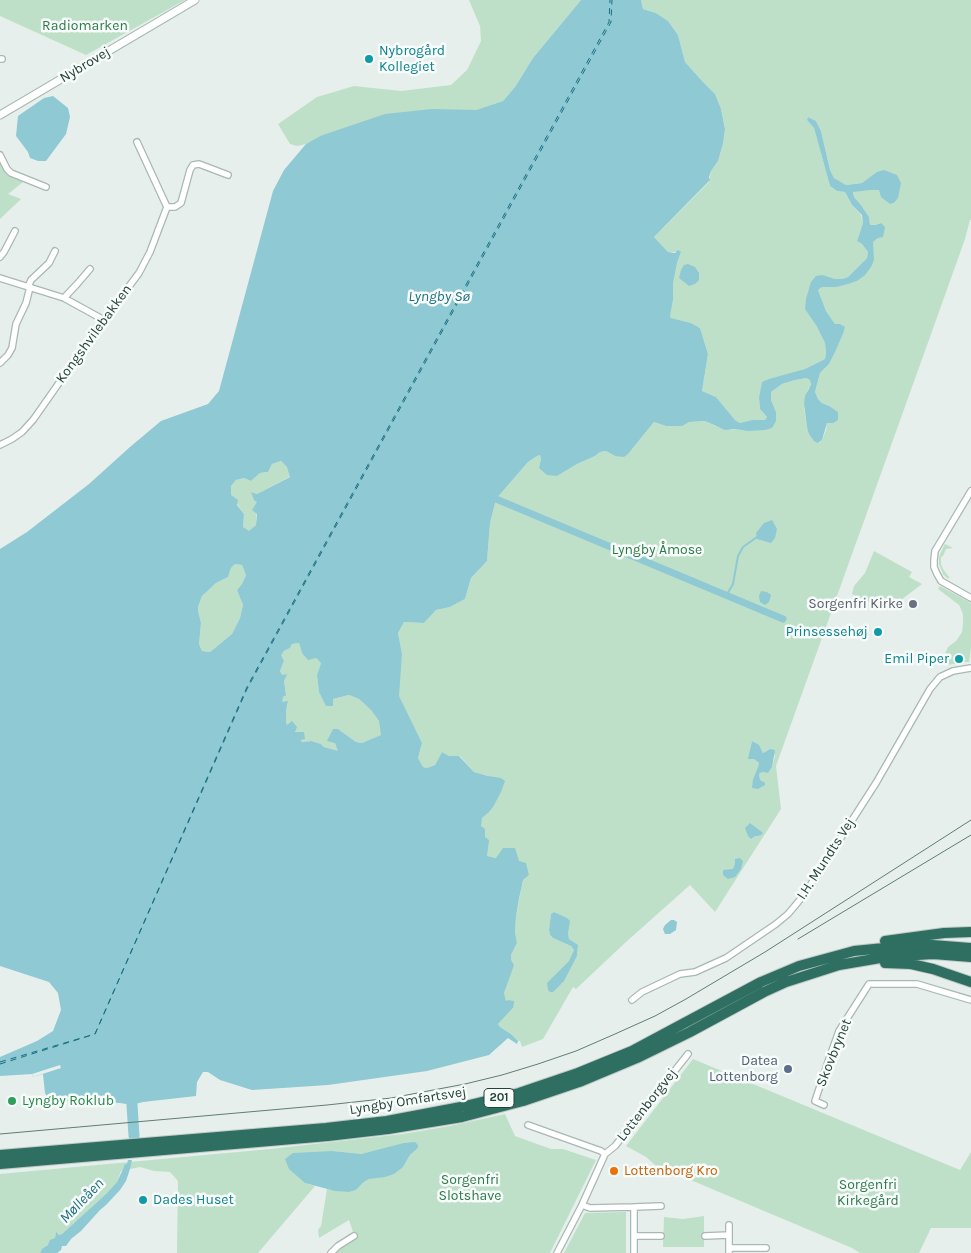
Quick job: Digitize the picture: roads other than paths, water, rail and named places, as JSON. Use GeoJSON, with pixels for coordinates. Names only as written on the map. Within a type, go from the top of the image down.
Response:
{"type":"FeatureCollection","features":[{"type":"Feature","properties":{"kind":"highway"},"geometry":{"type":"LineString","coordinates":[[854,951],[886,941],[944,933],[971,932]]}},
{"type":"Feature","properties":{"kind":"highway","name":"Lyngby Omfartsvej"},"geometry":{"type":"LineString","coordinates":[[0,1155],[326,1128],[461,1107],[519,1092],[578,1073],[632,1051],[761,982],[799,966],[854,951],[894,946],[932,945],[971,948]]}},
{"type":"Feature","properties":{"kind":"highway","name":"Lyngby Omfartsvej"},"geometry":{"type":"LineString","coordinates":[[0,1164],[328,1136],[462,1117],[523,1101],[582,1081],[637,1058],[764,992],[786,982],[839,964],[886,957],[933,954],[971,957]]}},
{"type":"Feature","properties":{"kind":"highway"},"geometry":{"type":"LineString","coordinates":[[839,964],[911,964],[933,969],[971,982]]}},
{"type":"Feature","properties":{"kind":"street","name":"Nybrovej"},"geometry":{"type":"LineString","coordinates":[[0,115],[195,0]]}},
{"type":"Feature","properties":{"kind":"street"},"geometry":{"type":"LineString","coordinates":[[137,142],[167,207],[175,207],[181,203],[190,170],[194,165],[199,164],[228,176]]}},
{"type":"Feature","properties":{"kind":"street"},"geometry":{"type":"LineString","coordinates":[[0,155],[7,169],[11,172],[46,187]]}},
{"type":"Feature","properties":{"kind":"street","name":"Kongshvilebakken"},"geometry":{"type":"LineString","coordinates":[[0,445],[22,432],[33,420],[143,267],[167,207]]}},
{"type":"Feature","properties":{"kind":"street"},"geometry":{"type":"LineString","coordinates":[[0,257],[15,231]]}},
{"type":"Feature","properties":{"kind":"street"},"geometry":{"type":"LineString","coordinates":[[0,363],[12,348],[16,324],[26,303],[31,280],[49,262],[55,251]]}},
{"type":"Feature","properties":{"kind":"street"},"geometry":{"type":"LineString","coordinates":[[64,298],[90,269]]}},
{"type":"Feature","properties":{"kind":"street"},"geometry":{"type":"LineString","coordinates":[[0,278],[64,298],[104,320]]}},
{"type":"Feature","properties":{"kind":"street"},"geometry":{"type":"LineString","coordinates":[[971,491],[935,551],[934,560],[934,567],[941,581],[971,598]]}},
{"type":"Feature","properties":{"kind":"street","name":"I.H. Mundts Vej"},"geometry":{"type":"LineString","coordinates":[[632,1000],[642,992],[680,974],[695,972],[726,958],[788,914],[804,896],[876,783],[930,689],[940,678],[953,671],[971,668]]}},
{"type":"Feature","properties":{"kind":"street","name":"Skovbrynet"},"geometry":{"type":"LineString","coordinates":[[824,1104],[815,1101],[831,1052],[844,1023],[869,984],[917,984],[971,1000]]}},
{"type":"Feature","properties":{"kind":"street","name":"Lottenborgvej"},"geometry":{"type":"LineString","coordinates":[[557,1253],[582,1205],[605,1154],[615,1146],[688,1054]]}},
{"type":"Feature","properties":{"kind":"street"},"geometry":{"type":"LineString","coordinates":[[528,1125],[605,1154]]}},
{"type":"Feature","properties":{"kind":"street"},"geometry":{"type":"LineString","coordinates":[[582,1205],[590,1208],[661,1206]]}},
{"type":"Feature","properties":{"kind":"street"},"geometry":{"type":"LineString","coordinates":[[634,1207],[634,1253]]}},
{"type":"Feature","properties":{"kind":"street"},"geometry":{"type":"LineString","coordinates":[[729,1225],[729,1250],[766,1248]]}},
{"type":"Feature","properties":{"kind":"street"},"geometry":{"type":"LineString","coordinates":[[705,1236],[729,1235]]}},
{"type":"Feature","properties":{"kind":"street"},"geometry":{"type":"LineString","coordinates":[[331,1253],[354,1236]]}},
{"type":"Feature","properties":{"kind":"street"},"geometry":{"type":"LineString","coordinates":[[634,1236],[661,1236]]}},
{"type":"Feature","properties":{"kind":"water","name":"Lyngby Sø"},"geometry":{"type":"Polygon","coordinates":[[[581,0],[641,0],[643,9],[656,13],[668,21],[678,35],[685,62],[715,94],[721,109],[725,129],[718,161],[711,171],[710,180],[654,237],[668,252],[675,253],[678,250],[681,252],[673,284],[670,316],[700,328],[708,354],[702,391],[716,397],[735,420],[740,423],[752,420],[765,420],[767,417],[760,409],[759,398],[762,382],[805,369],[825,359],[825,343],[805,309],[811,282],[816,276],[822,275],[835,279],[848,277],[867,258],[868,252],[857,241],[863,223],[862,215],[852,205],[845,192],[837,191],[830,186],[814,128],[807,120],[808,117],[816,121],[821,131],[830,170],[834,178],[846,185],[862,183],[877,172],[884,170],[897,175],[901,183],[898,198],[894,203],[890,204],[881,197],[879,190],[853,192],[854,197],[869,217],[870,225],[881,223],[885,227],[883,237],[873,242],[874,260],[871,267],[857,281],[837,287],[822,287],[818,290],[826,311],[835,324],[845,327],[829,364],[820,373],[815,392],[822,403],[838,412],[838,420],[833,423],[827,423],[822,440],[818,443],[814,441],[807,427],[804,404],[805,396],[811,385],[810,380],[806,378],[782,384],[771,392],[771,400],[776,412],[776,421],[772,428],[748,431],[725,430],[705,421],[689,422],[682,426],[666,426],[654,422],[624,457],[615,456],[606,451],[600,452],[557,476],[547,475],[539,468],[541,459],[540,455],[537,456],[528,462],[496,499],[490,523],[487,561],[471,578],[465,599],[450,607],[436,610],[424,623],[404,622],[398,633],[402,654],[399,696],[422,743],[418,758],[423,767],[427,768],[435,765],[442,752],[449,756],[459,756],[474,772],[501,778],[505,781],[493,807],[482,818],[481,826],[485,829],[485,837],[489,840],[487,856],[496,858],[503,848],[515,848],[519,861],[526,863],[529,875],[523,880],[516,916],[515,932],[517,943],[511,955],[514,965],[504,993],[506,1001],[514,1001],[513,1008],[498,1024],[518,1041],[517,1044],[508,1038],[489,1055],[427,1071],[328,1085],[252,1090],[220,1080],[208,1072],[203,1072],[197,1082],[196,1096],[132,1105],[81,1100],[50,1102],[45,1093],[43,1074],[33,1077],[32,1074],[0,1076],[0,1057],[37,1041],[53,1031],[61,1010],[58,993],[49,982],[0,966],[0,549],[27,532],[89,484],[161,421],[208,404],[219,391],[273,191],[284,170],[306,144],[320,136],[385,114],[432,109],[476,110],[503,101],[515,87],[533,58],[581,0]],[[281,461],[272,464],[268,472],[260,473],[251,481],[244,478],[236,480],[231,486],[231,495],[238,500],[237,505],[244,514],[243,527],[249,531],[256,525],[257,514],[252,510],[257,502],[254,500],[251,492],[257,494],[290,477],[287,467],[281,461]],[[235,564],[231,568],[228,577],[216,583],[202,596],[198,607],[201,623],[199,644],[202,651],[210,652],[232,634],[240,618],[243,605],[237,590],[246,575],[242,565],[235,564]],[[299,643],[292,644],[281,655],[284,661],[280,671],[282,675],[287,674],[284,681],[286,695],[283,697],[282,702],[288,701],[286,711],[287,725],[292,721],[297,727],[295,732],[304,732],[305,739],[301,740],[302,742],[312,741],[338,751],[335,743],[327,741],[333,729],[338,729],[356,742],[362,743],[381,735],[379,721],[359,699],[349,695],[333,699],[333,706],[326,706],[319,692],[317,675],[321,663],[316,658],[308,660],[302,653],[299,643]]]}},
{"type":"Feature","properties":{"kind":"water"},"geometry":{"type":"Polygon","coordinates":[[[53,96],[68,108],[70,117],[66,134],[46,161],[38,161],[30,158],[28,152],[16,136],[18,116],[44,98],[53,96]]]}},
{"type":"Feature","properties":{"kind":"water"},"geometry":{"type":"Polygon","coordinates":[[[688,264],[695,267],[699,273],[699,280],[689,286],[679,278],[684,265],[688,264]]]}},
{"type":"Feature","properties":{"kind":"water"},"geometry":{"type":"Polygon","coordinates":[[[772,520],[777,529],[775,538],[771,543],[757,539],[756,533],[764,523],[772,520]]]}},
{"type":"Feature","properties":{"kind":"water"},"geometry":{"type":"Polygon","coordinates":[[[761,591],[771,595],[769,602],[765,605],[760,602],[759,596],[761,591]]]}},
{"type":"Feature","properties":{"kind":"water"},"geometry":{"type":"Polygon","coordinates":[[[752,741],[759,745],[763,753],[770,749],[775,750],[772,767],[768,773],[762,772],[759,774],[760,780],[765,785],[758,789],[752,788],[759,763],[754,759],[748,759],[752,741]]]}},
{"type":"Feature","properties":{"kind":"water"},"geometry":{"type":"Polygon","coordinates":[[[750,823],[763,833],[751,839],[745,828],[750,823]]]}},
{"type":"Feature","properties":{"kind":"water"},"geometry":{"type":"Polygon","coordinates":[[[740,858],[743,861],[741,869],[735,877],[728,879],[723,875],[723,870],[733,869],[735,859],[740,858]]]}},
{"type":"Feature","properties":{"kind":"water"},"geometry":{"type":"Polygon","coordinates":[[[554,912],[570,921],[569,939],[578,945],[577,956],[564,981],[553,992],[550,992],[547,983],[569,961],[574,950],[571,946],[550,935],[551,914],[554,912]]]}},
{"type":"Feature","properties":{"kind":"water"},"geometry":{"type":"Polygon","coordinates":[[[671,920],[677,922],[676,930],[670,934],[665,934],[663,929],[671,920]]]}},
{"type":"Feature","properties":{"kind":"water"},"geometry":{"type":"Polygon","coordinates":[[[415,1142],[418,1148],[410,1155],[403,1167],[394,1174],[369,1179],[356,1190],[349,1192],[335,1191],[305,1183],[289,1169],[285,1159],[293,1153],[333,1151],[361,1154],[415,1142]]]}},
{"type":"Feature","properties":{"kind":"water"},"geometry":{"type":"Polygon","coordinates":[[[128,1160],[132,1160],[126,1181],[106,1205],[66,1246],[62,1246],[61,1250],[57,1253],[40,1253],[50,1240],[55,1238],[56,1232],[59,1235],[62,1234],[106,1194],[117,1182],[128,1160]]]}},
{"type":"Feature","properties":{"kind":"waterway"},"geometry":{"type":"LineString","coordinates":[[496,499],[783,619]]}},
{"type":"Feature","properties":{"kind":"waterway"},"geometry":{"type":"LineString","coordinates":[[726,596],[733,584],[738,556],[743,547],[757,537]]}},
{"type":"Feature","properties":{"kind":"waterway","name":"Mølleåen"},"geometry":{"type":"LineString","coordinates":[[132,1105],[134,1136]]}},
{"type":"Feature","properties":{"kind":"tram line"},"geometry":{"type":"LineString","coordinates":[[0,1134],[391,1098],[465,1084],[538,1064],[576,1051],[615,1034],[655,1016],[686,999],[765,952],[971,820]]}},
{"type":"Feature","properties":{"kind":"tram line"},"geometry":{"type":"LineString","coordinates":[[798,939],[971,835]]}},
{"type":"Feature","properties":{"kind":"place","name":"Nybrogård Kollegiet"},"geometry":{"type":"Point","coordinates":[369,59]}},
{"type":"Feature","properties":{"kind":"place","name":"Sorgenfri Kirke"},"geometry":{"type":"Point","coordinates":[913,604]}},
{"type":"Feature","properties":{"kind":"place","name":"Prinsessehøj"},"geometry":{"type":"Point","coordinates":[878,632]}},
{"type":"Feature","properties":{"kind":"place","name":"Emil Piper"},"geometry":{"type":"Point","coordinates":[959,659]}},
{"type":"Feature","properties":{"kind":"place","name":"Datea Lottenborg"},"geometry":{"type":"Point","coordinates":[788,1069]}},
{"type":"Feature","properties":{"kind":"place","name":"Lyngby Roklub"},"geometry":{"type":"Point","coordinates":[12,1101]}},
{"type":"Feature","properties":{"kind":"place","name":"Lottenborg Kro"},"geometry":{"type":"Point","coordinates":[614,1171]}},
{"type":"Feature","properties":{"kind":"place","name":"Dades Huset"},"geometry":{"type":"Point","coordinates":[143,1200]}},
{"type":"Feature","properties":{"kind":"park label","name":"Radiomarken"},"geometry":{"type":"Point","coordinates":[85,26]}},
{"type":"Feature","properties":{"kind":"park label","name":"Lyngby Åmose"},"geometry":{"type":"Point","coordinates":[657,550]}},
{"type":"Feature","properties":{"kind":"park label","name":"Sorgenfri Slotshave"},"geometry":{"type":"Point","coordinates":[470,1188]}},
{"type":"Feature","properties":{"kind":"park label","name":"Sorgenfri Kirkegård"},"geometry":{"type":"Point","coordinates":[868,1194]}}]}
